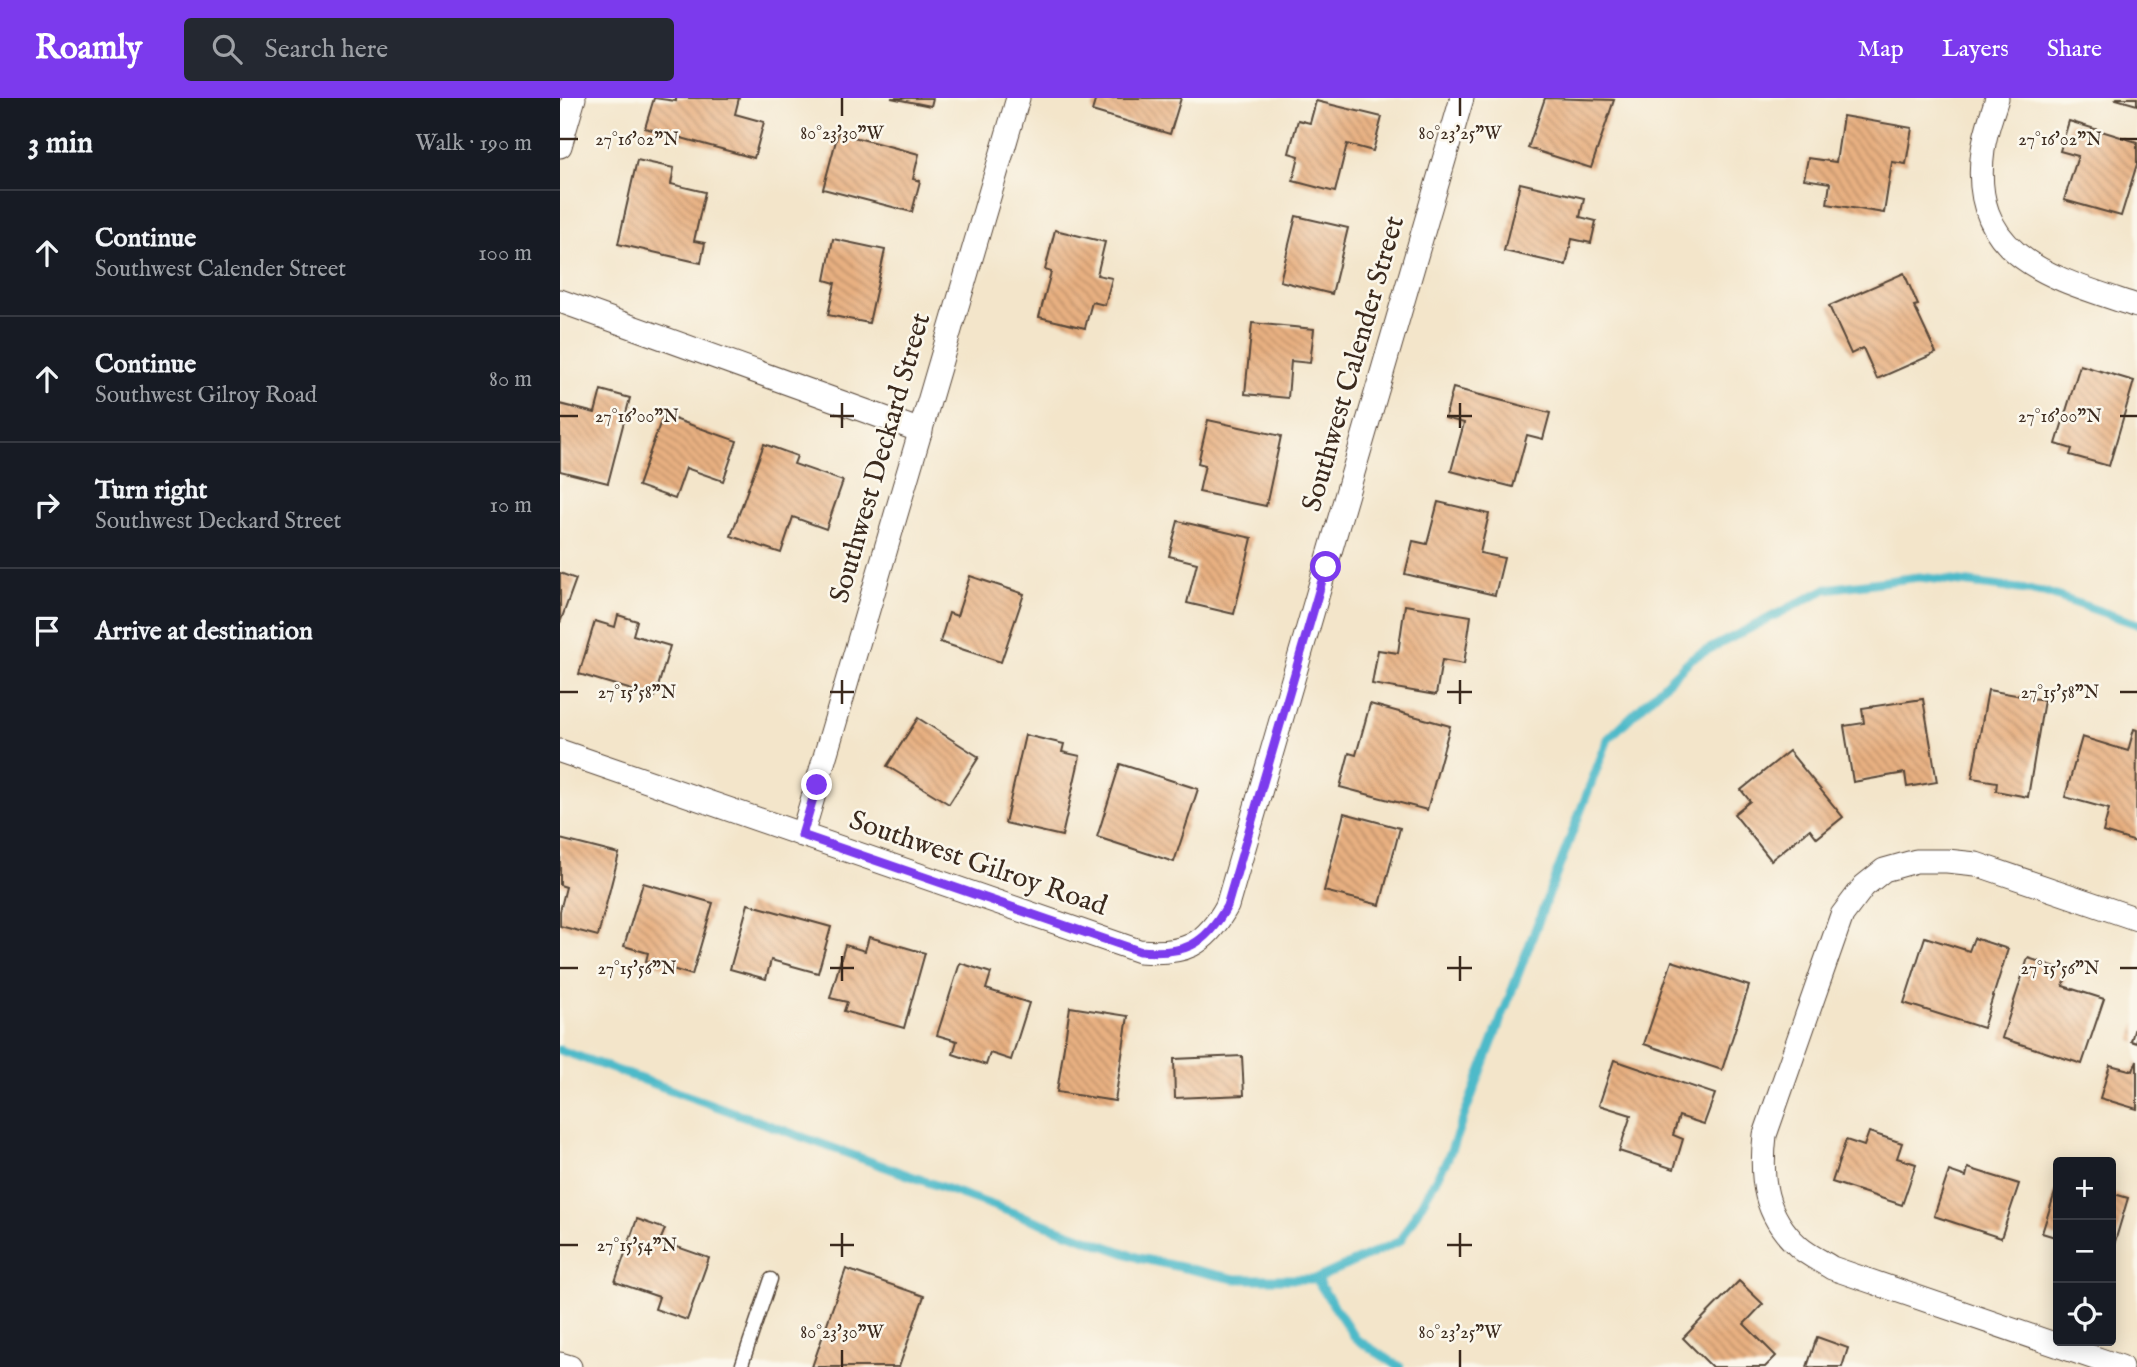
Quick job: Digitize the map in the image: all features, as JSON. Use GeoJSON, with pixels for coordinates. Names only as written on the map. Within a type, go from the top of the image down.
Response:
{"type":"FeatureCollection","features":[{"type":"Feature","properties":{"kind":"street"},"geometry":{"type":"LineString","coordinates":[[560,146],[574,98]]}},
{"type":"Feature","properties":{"kind":"street","name":"Southwest Deckard Street"},"geometry":{"type":"LineString","coordinates":[[802,835],[1018,98]]}},
{"type":"Feature","properties":{"kind":"street","name":"Southwest Calender Street"},"geometry":{"type":"LineString","coordinates":[[1139,951],[1162,953],[1186,949],[1202,940],[1215,927],[1227,906],[1462,98]]}},
{"type":"Feature","properties":{"kind":"street"},"geometry":{"type":"LineString","coordinates":[[1997,98],[1983,148],[1981,176],[1982,197],[1987,216],[1999,235],[2014,251],[2038,269],[2068,283],[2137,306]]}},
{"type":"Feature","properties":{"kind":"street"},"geometry":{"type":"LineString","coordinates":[[560,301],[920,431]]}},
{"type":"Feature","properties":{"kind":"street","name":"Southwest Gilroy Road"},"geometry":{"type":"LineString","coordinates":[[560,751],[1139,951]]}},
{"type":"Feature","properties":{"kind":"street"},"geometry":{"type":"LineString","coordinates":[[2121,1367],[1832,1268],[1799,1247],[1782,1226],[1769,1205],[1763,1182],[1765,1135],[1842,915],[1864,886],[1884,870],[1916,861],[1976,864],[2137,919]]}},
{"type":"Feature","properties":{"kind":"street"},"geometry":{"type":"LineString","coordinates":[[560,1364],[570,1367]]}},
{"type":"Feature","properties":{"kind":"lane"},"geometry":{"type":"LineString","coordinates":[[745,1366],[771,1279]]}},
{"type":"Feature","properties":{"kind":"building"},"geometry":{"type":"Polygon","coordinates":[[[654,98],[676,101],[676,98],[739,98],[735,114],[764,122],[754,158],[645,128],[654,98]]]}},
{"type":"Feature","properties":{"kind":"building"},"geometry":{"type":"Polygon","coordinates":[[[891,98],[933,98],[931,106],[891,98]]]}},
{"type":"Feature","properties":{"kind":"building"},"geometry":{"type":"Polygon","coordinates":[[[1096,98],[1181,98],[1170,134],[1092,111],[1096,98]]]}},
{"type":"Feature","properties":{"kind":"building"},"geometry":{"type":"Polygon","coordinates":[[[1545,98],[1614,100],[1591,168],[1528,148],[1545,98]]]}},
{"type":"Feature","properties":{"kind":"building"},"geometry":{"type":"Polygon","coordinates":[[[2137,98],[2137,105],[2116,99],[2137,98]]]}},
{"type":"Feature","properties":{"kind":"building"},"geometry":{"type":"Polygon","coordinates":[[[1316,101],[1382,117],[1373,151],[1347,144],[1335,192],[1293,181],[1299,156],[1289,153],[1298,120],[1310,123],[1316,101]]]}},
{"type":"Feature","properties":{"kind":"building"},"geometry":{"type":"Polygon","coordinates":[[[1843,116],[1912,128],[1906,164],[1892,162],[1884,213],[1827,204],[1830,183],[1804,179],[1808,158],[1836,162],[1843,116]]]}},
{"type":"Feature","properties":{"kind":"building"},"geometry":{"type":"Polygon","coordinates":[[[2069,121],[2137,142],[2137,164],[2121,216],[2064,200],[2078,156],[2060,151],[2069,121]]]}},
{"type":"Feature","properties":{"kind":"building"},"geometry":{"type":"Polygon","coordinates":[[[838,133],[919,154],[913,179],[920,181],[912,212],[823,189],[838,133]]]}},
{"type":"Feature","properties":{"kind":"building"},"geometry":{"type":"Polygon","coordinates":[[[637,160],[674,168],[671,184],[705,192],[694,241],[705,243],[701,263],[618,244],[637,160]]]}},
{"type":"Feature","properties":{"kind":"building"},"geometry":{"type":"Polygon","coordinates":[[[1520,183],[1584,198],[1580,217],[1596,221],[1591,243],[1572,239],[1566,265],[1504,251],[1520,183]]]}},
{"type":"Feature","properties":{"kind":"building"},"geometry":{"type":"Polygon","coordinates":[[[1296,216],[1348,228],[1332,294],[1280,281],[1296,216]]]}},
{"type":"Feature","properties":{"kind":"building"},"geometry":{"type":"Polygon","coordinates":[[[1055,230],[1105,242],[1097,275],[1112,278],[1105,305],[1092,302],[1085,328],[1039,317],[1051,272],[1045,270],[1055,230]]]}},
{"type":"Feature","properties":{"kind":"building"},"geometry":{"type":"Polygon","coordinates":[[[833,239],[885,250],[869,323],[828,315],[835,283],[825,280],[833,239]]]}},
{"type":"Feature","properties":{"kind":"building"},"geometry":{"type":"Polygon","coordinates":[[[1904,273],[1918,305],[1914,306],[1936,353],[1877,379],[1863,348],[1851,354],[1829,306],[1904,273]]]}},
{"type":"Feature","properties":{"kind":"building"},"geometry":{"type":"Polygon","coordinates":[[[1252,323],[1314,329],[1310,363],[1291,361],[1288,398],[1245,394],[1252,323]]]}},
{"type":"Feature","properties":{"kind":"building"},"geometry":{"type":"Polygon","coordinates":[[[2080,365],[2134,381],[2109,466],[2070,455],[2072,449],[2056,444],[2080,365]]]}},
{"type":"Feature","properties":{"kind":"building"},"geometry":{"type":"Polygon","coordinates":[[[1453,388],[1550,413],[1543,439],[1527,435],[1513,487],[1451,471],[1464,423],[1445,418],[1453,388]]]}},
{"type":"Feature","properties":{"kind":"building"},"geometry":{"type":"Polygon","coordinates":[[[601,390],[630,398],[608,483],[560,471],[560,404],[595,413],[601,390]]]}},
{"type":"Feature","properties":{"kind":"building"},"geometry":{"type":"Polygon","coordinates":[[[663,415],[737,441],[723,481],[686,468],[675,499],[638,486],[663,415]]]}},
{"type":"Feature","properties":{"kind":"building"},"geometry":{"type":"Polygon","coordinates":[[[1208,420],[1281,436],[1266,506],[1199,492],[1205,465],[1198,463],[1208,420]]]}},
{"type":"Feature","properties":{"kind":"building"},"geometry":{"type":"Polygon","coordinates":[[[764,444],[797,456],[794,464],[843,481],[826,529],[793,517],[781,553],[731,536],[764,444]]]}},
{"type":"Feature","properties":{"kind":"building"},"geometry":{"type":"Polygon","coordinates":[[[1438,502],[1489,514],[1480,553],[1504,558],[1495,595],[1405,574],[1413,541],[1427,544],[1438,502]]]}},
{"type":"Feature","properties":{"kind":"building"},"geometry":{"type":"Polygon","coordinates":[[[1178,521],[1252,538],[1234,614],[1187,603],[1197,563],[1169,556],[1178,521]]]}},
{"type":"Feature","properties":{"kind":"building"},"geometry":{"type":"Polygon","coordinates":[[[560,573],[576,579],[560,623],[560,573]]]}},
{"type":"Feature","properties":{"kind":"building"},"geometry":{"type":"Polygon","coordinates":[[[970,576],[1024,594],[1001,662],[940,642],[949,613],[957,616],[970,576]]]}},
{"type":"Feature","properties":{"kind":"building"},"geometry":{"type":"Polygon","coordinates":[[[1405,605],[1471,616],[1464,664],[1442,660],[1436,695],[1372,684],[1378,650],[1398,653],[1405,605]]]}},
{"type":"Feature","properties":{"kind":"building"},"geometry":{"type":"Polygon","coordinates":[[[618,615],[637,621],[633,635],[670,646],[655,697],[579,674],[595,621],[615,627],[618,615]]]}},
{"type":"Feature","properties":{"kind":"building"},"geometry":{"type":"Polygon","coordinates":[[[1988,690],[2044,700],[2028,797],[1996,791],[1997,782],[1972,778],[1988,690]]]}},
{"type":"Feature","properties":{"kind":"building"},"geometry":{"type":"Polygon","coordinates":[[[1923,699],[1937,782],[1907,787],[1905,773],[1853,782],[1844,726],[1864,723],[1862,708],[1923,699]]]}},
{"type":"Feature","properties":{"kind":"building"},"geometry":{"type":"Polygon","coordinates":[[[1370,704],[1450,726],[1427,810],[1340,787],[1349,753],[1356,755],[1370,704]]]}},
{"type":"Feature","properties":{"kind":"building"},"geometry":{"type":"Polygon","coordinates":[[[918,718],[979,757],[949,804],[887,766],[918,718]]]}},
{"type":"Feature","properties":{"kind":"building"},"geometry":{"type":"Polygon","coordinates":[[[2134,729],[2137,730],[2136,842],[2103,832],[2109,809],[2065,797],[2082,737],[2128,751],[2134,729]]]}},
{"type":"Feature","properties":{"kind":"building"},"geometry":{"type":"Polygon","coordinates":[[[1025,735],[1064,744],[1062,752],[1080,756],[1062,836],[1005,823],[1025,735]]]}},
{"type":"Feature","properties":{"kind":"building"},"geometry":{"type":"Polygon","coordinates":[[[1789,751],[1843,817],[1817,838],[1810,829],[1771,860],[1734,814],[1750,801],[1741,790],[1789,751]]]}},
{"type":"Feature","properties":{"kind":"building"},"geometry":{"type":"Polygon","coordinates":[[[1120,764],[1198,789],[1174,862],[1097,837],[1120,764]]]}},
{"type":"Feature","properties":{"kind":"building"},"geometry":{"type":"Polygon","coordinates":[[[1344,813],[1400,828],[1380,905],[1324,891],[1344,813]]]}},
{"type":"Feature","properties":{"kind":"building"},"geometry":{"type":"Polygon","coordinates":[[[560,839],[619,854],[598,936],[560,926],[560,911],[566,887],[560,885],[560,839]]]}},
{"type":"Feature","properties":{"kind":"building"},"geometry":{"type":"Polygon","coordinates":[[[643,883],[713,903],[692,975],[646,961],[648,953],[624,946],[643,883]]]}},
{"type":"Feature","properties":{"kind":"building"},"geometry":{"type":"Polygon","coordinates":[[[748,904],[831,927],[818,973],[771,960],[766,979],[730,969],[748,904]]]}},
{"type":"Feature","properties":{"kind":"building"},"geometry":{"type":"Polygon","coordinates":[[[869,937],[925,953],[904,1028],[844,1011],[847,1002],[830,998],[845,945],[865,951],[869,937]]]}},
{"type":"Feature","properties":{"kind":"building"},"geometry":{"type":"Polygon","coordinates":[[[1925,937],[1969,951],[1974,938],[2008,949],[1983,1028],[1904,1003],[1925,937]]]}},
{"type":"Feature","properties":{"kind":"building"},"geometry":{"type":"Polygon","coordinates":[[[2028,958],[2068,971],[2063,986],[2104,999],[2082,1064],[2002,1038],[2028,958]]]}},
{"type":"Feature","properties":{"kind":"building"},"geometry":{"type":"Polygon","coordinates":[[[1672,961],[1749,986],[1722,1070],[1644,1044],[1672,961]]]}},
{"type":"Feature","properties":{"kind":"building"},"geometry":{"type":"Polygon","coordinates":[[[960,963],[991,973],[986,989],[1029,1003],[1011,1060],[990,1053],[986,1065],[953,1054],[957,1041],[937,1035],[960,963]]]}},
{"type":"Feature","properties":{"kind":"building"},"geometry":{"type":"Polygon","coordinates":[[[1070,1007],[1128,1016],[1115,1101],[1057,1092],[1070,1007]]]}},
{"type":"Feature","properties":{"kind":"building"},"geometry":{"type":"Polygon","coordinates":[[[2137,1024],[2137,1043],[2131,1041],[2137,1024]]]}},
{"type":"Feature","properties":{"kind":"building"},"geometry":{"type":"Polygon","coordinates":[[[1242,1056],[1244,1095],[1175,1098],[1174,1059],[1242,1056]]]}},
{"type":"Feature","properties":{"kind":"building"},"geometry":{"type":"Polygon","coordinates":[[[1614,1060],[1715,1094],[1704,1124],[1679,1116],[1673,1135],[1683,1139],[1674,1169],[1619,1151],[1631,1115],[1599,1105],[1614,1060]]]}},
{"type":"Feature","properties":{"kind":"building"},"geometry":{"type":"Polygon","coordinates":[[[2137,1060],[2137,1109],[2100,1098],[2110,1065],[2133,1071],[2137,1060]]]}},
{"type":"Feature","properties":{"kind":"building"},"geometry":{"type":"Polygon","coordinates":[[[1869,1132],[1902,1143],[1897,1158],[1916,1164],[1902,1205],[1832,1182],[1846,1140],[1864,1146],[1869,1132]]]}},
{"type":"Feature","properties":{"kind":"building"},"geometry":{"type":"Polygon","coordinates":[[[1968,1168],[2019,1184],[2001,1238],[1934,1216],[1949,1171],[1966,1177],[1968,1168]]]}},
{"type":"Feature","properties":{"kind":"building"},"geometry":{"type":"Polygon","coordinates":[[[2116,1194],[2128,1198],[2116,1238],[2116,1194]]]}},
{"type":"Feature","properties":{"kind":"building"},"geometry":{"type":"Polygon","coordinates":[[[2053,1199],[2053,1236],[2042,1233],[2053,1199]]]}},
{"type":"Feature","properties":{"kind":"building"},"geometry":{"type":"Polygon","coordinates":[[[637,1219],[665,1229],[660,1241],[709,1258],[687,1320],[655,1309],[659,1297],[615,1282],[637,1219]]]}},
{"type":"Feature","properties":{"kind":"building"},"geometry":{"type":"Polygon","coordinates":[[[846,1269],[924,1296],[899,1367],[812,1367],[846,1269]]]}},
{"type":"Feature","properties":{"kind":"building"},"geometry":{"type":"Polygon","coordinates":[[[1739,1281],[1763,1304],[1744,1324],[1776,1356],[1765,1367],[1712,1367],[1683,1338],[1739,1281]]]}},
{"type":"Feature","properties":{"kind":"building"},"geometry":{"type":"Polygon","coordinates":[[[1817,1337],[1848,1348],[1842,1367],[1807,1367],[1817,1337]]]}},
{"type":"Feature","properties":{"kind":"waterway"},"geometry":{"type":"LineString","coordinates":[[560,1050],[1139,1258],[1235,1279],[1316,1279],[1400,1241],[1448,1158],[1608,739],[1692,658],[1826,589],[1919,577],[2044,592],[2137,624]]}},
{"type":"Feature","properties":{"kind":"waterway"},"geometry":{"type":"LineString","coordinates":[[1316,1279],[1356,1339],[1400,1367]]}},
{"type":"Feature","properties":{"kind":"route"},"geometry":{"type":"LineString","coordinates":[[817,785],[802,835],[1139,951],[1162,953],[1186,949],[1202,940],[1215,927],[1227,906],[1326,567]]}}]}
